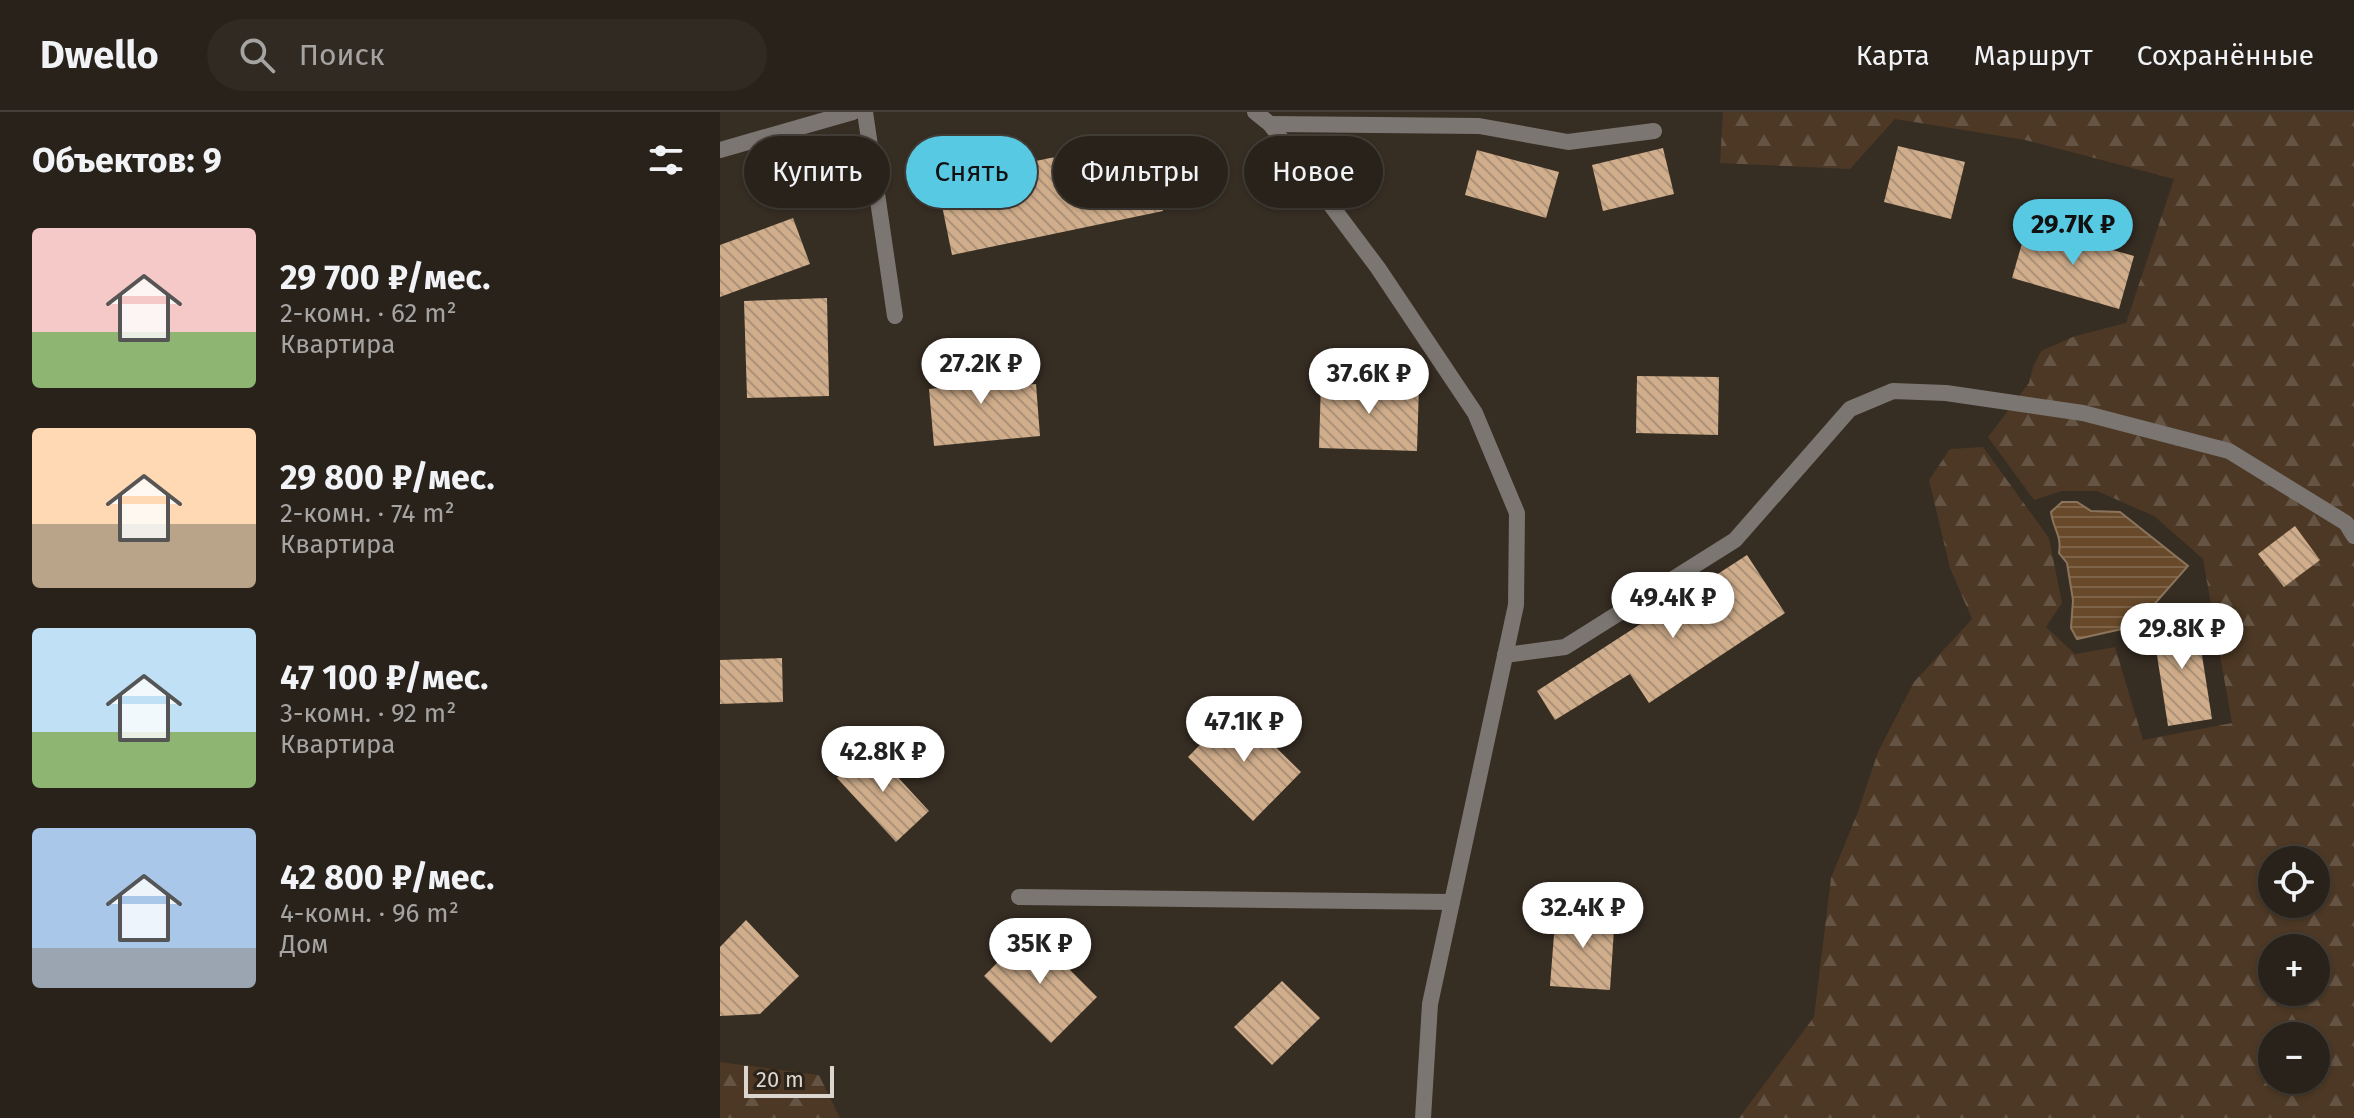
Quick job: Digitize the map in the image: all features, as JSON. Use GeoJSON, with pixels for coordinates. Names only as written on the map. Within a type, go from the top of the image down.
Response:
{"type":"FeatureCollection","features":[{"type":"Feature","properties":{"kind":"street"},"geometry":{"type":"LineString","coordinates":[[720,150],[853,112]]}},
{"type":"Feature","properties":{"kind":"street"},"geometry":{"type":"LineString","coordinates":[[865,112],[895,316]]}},
{"type":"Feature","properties":{"kind":"street"},"geometry":{"type":"LineString","coordinates":[[1255,112],[1270,124],[1378,268],[1475,413],[1517,513],[1516,605],[1430,1004],[1423,1118]]}},
{"type":"Feature","properties":{"kind":"street"},"geometry":{"type":"LineString","coordinates":[[1270,124],[1479,126],[1568,142],[1654,131]]}},
{"type":"Feature","properties":{"kind":"street"},"geometry":{"type":"LineString","coordinates":[[1505,655],[1565,647],[1735,540],[1850,409],[1893,391],[1946,393],[2083,413],[2229,451],[2346,523],[2354,536]]}},
{"type":"Feature","properties":{"kind":"street"},"geometry":{"type":"LineString","coordinates":[[1019,897],[1452,902]]}},
{"type":"Feature","properties":{"kind":"green space"},"geometry":{"type":"Polygon","coordinates":[[[1723,112],[2354,112],[2354,1118],[1739,1118],[1814,1017],[1831,878],[1878,752],[1914,682],[1972,619],[1950,568],[1929,480],[1950,449],[1983,447],[2049,538],[2062,603],[2046,627],[2075,654],[2115,647],[2143,740],[2232,723],[2203,559],[2154,516],[2097,491],[2062,491],[2034,500],[1988,437],[2029,383],[2041,351],[2075,336],[2126,323],[2174,179],[2025,140],[1895,119],[1850,169],[1720,163],[1723,112]]]}},
{"type":"Feature","properties":{"kind":"green space"},"geometry":{"type":"Polygon","coordinates":[[[720,1062],[819,1075],[840,1118],[720,1118],[720,1062]]]}},
{"type":"Feature","properties":{"kind":"shaded area"},"geometry":{"type":"Polygon","coordinates":[[[2062,502],[2077,502],[2091,511],[2120,512],[2188,566],[2135,626],[2077,639],[2071,628],[2073,600],[2067,563],[2059,553],[2051,512],[2062,502]]]}},
{"type":"Feature","properties":{"kind":"building"},"geometry":{"type":"Polygon","coordinates":[[[1898,146],[1965,162],[1951,219],[1884,202],[1898,146]]]}},
{"type":"Feature","properties":{"kind":"building"},"geometry":{"type":"Polygon","coordinates":[[[1663,148],[1674,194],[1603,211],[1592,165],[1663,148]]]}},
{"type":"Feature","properties":{"kind":"building"},"geometry":{"type":"Polygon","coordinates":[[[1477,150],[1559,172],[1546,218],[1465,195],[1477,150]]]}},
{"type":"Feature","properties":{"kind":"building"},"geometry":{"type":"Polygon","coordinates":[[[1053,157],[1053,208],[1162,208],[1163,211],[952,255],[942,208],[1037,208],[1037,161],[1053,157]]]}},
{"type":"Feature","properties":{"kind":"building"},"geometry":{"type":"Polygon","coordinates":[[[793,218],[810,264],[720,297],[720,245],[793,218]]]}},
{"type":"Feature","properties":{"kind":"building"},"geometry":{"type":"Polygon","coordinates":[[[2027,226],[2134,256],[2119,309],[2012,278],[2027,226]]]}},
{"type":"Feature","properties":{"kind":"building"},"geometry":{"type":"Polygon","coordinates":[[[827,298],[829,396],[747,398],[744,301],[827,298]]]}},
{"type":"Feature","properties":{"kind":"building"},"geometry":{"type":"Polygon","coordinates":[[[983,353],[986,388],[1036,384],[1040,436],[934,446],[929,389],[948,387],[945,356],[983,353]]]}},
{"type":"Feature","properties":{"kind":"building"},"geometry":{"type":"Polygon","coordinates":[[[1637,376],[1719,377],[1718,435],[1636,433],[1637,376]]]}},
{"type":"Feature","properties":{"kind":"building"},"geometry":{"type":"Polygon","coordinates":[[[1321,382],[1419,385],[1417,451],[1319,448],[1321,382]]]}},
{"type":"Feature","properties":{"kind":"building"},"geometry":{"type":"Polygon","coordinates":[[[2295,526],[2320,560],[2284,587],[2258,554],[2295,526]]]}},
{"type":"Feature","properties":{"kind":"building"},"geometry":{"type":"Polygon","coordinates":[[[1747,555],[1785,613],[1649,703],[1630,674],[1555,720],[1537,691],[1747,555]]]}},
{"type":"Feature","properties":{"kind":"building"},"geometry":{"type":"Polygon","coordinates":[[[2196,617],[2212,719],[2168,726],[2152,623],[2196,617]]]}},
{"type":"Feature","properties":{"kind":"building"},"geometry":{"type":"Polygon","coordinates":[[[782,658],[783,702],[720,704],[720,660],[782,658]]]}},
{"type":"Feature","properties":{"kind":"building"},"geometry":{"type":"Polygon","coordinates":[[[1236,708],[1301,772],[1253,821],[1188,757],[1236,708]]]}},
{"type":"Feature","properties":{"kind":"building"},"geometry":{"type":"Polygon","coordinates":[[[870,747],[929,811],[896,842],[837,778],[870,747]]]}},
{"type":"Feature","properties":{"kind":"building"},"geometry":{"type":"Polygon","coordinates":[[[1556,909],[1615,914],[1610,990],[1550,986],[1556,909]]]}},
{"type":"Feature","properties":{"kind":"building"},"geometry":{"type":"Polygon","coordinates":[[[746,920],[799,976],[760,1014],[720,1016],[720,947],[746,920]]]}},
{"type":"Feature","properties":{"kind":"building"},"geometry":{"type":"Polygon","coordinates":[[[1030,930],[1097,997],[1051,1043],[984,976],[1030,930]]]}},
{"type":"Feature","properties":{"kind":"building"},"geometry":{"type":"Polygon","coordinates":[[[1282,981],[1320,1018],[1272,1065],[1234,1027],[1282,981]]]}}]}
